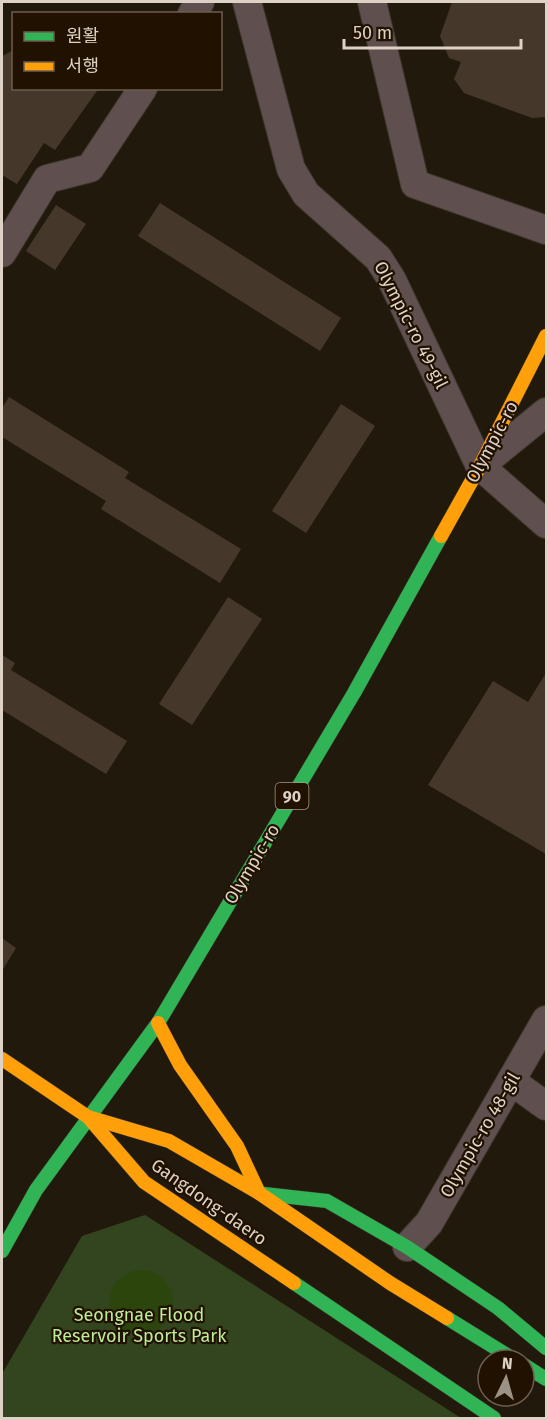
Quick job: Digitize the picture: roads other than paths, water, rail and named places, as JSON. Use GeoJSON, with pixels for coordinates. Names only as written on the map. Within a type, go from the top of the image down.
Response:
{"type":"FeatureCollection","features":[{"type":"Feature","properties":{"kind":"main road","name":"Olympic-ro"},"geometry":{"type":"LineString","coordinates":[[2,1251],[36,1190],[158,1023],[354,693],[480,466],[546,336]]}},
{"type":"Feature","properties":{"kind":"main road"},"geometry":{"type":"LineString","coordinates":[[158,1023],[180,1065],[237,1146],[260,1193],[327,1201],[407,1247],[498,1308],[546,1348]]}},
{"type":"Feature","properties":{"kind":"main road"},"geometry":{"type":"LineString","coordinates":[[2,1059],[88,1117]]}},
{"type":"Feature","properties":{"kind":"main road","name":"Gangdong-daero"},"geometry":{"type":"LineString","coordinates":[[88,1117],[169,1142],[260,1193],[390,1283],[496,1348]]}},
{"type":"Feature","properties":{"kind":"main road","name":"Gangdong-daero"},"geometry":{"type":"LineString","coordinates":[[88,1117],[144,1182],[494,1419]]}},
{"type":"Feature","properties":{"kind":"street","name":"Olympic-ro 49-gil"},"geometry":{"type":"LineString","coordinates":[[247,2],[291,169],[306,194],[378,258],[392,280],[480,466]]}},
{"type":"Feature","properties":{"kind":"street"},"geometry":{"type":"LineString","coordinates":[[372,2],[415,184],[546,230]]}},
{"type":"Feature","properties":{"kind":"street"},"geometry":{"type":"LineString","coordinates":[[2,253],[47,179],[90,168],[141,90]]}},
{"type":"Feature","properties":{"kind":"street"},"geometry":{"type":"LineString","coordinates":[[546,412],[480,466],[546,524]]}},
{"type":"Feature","properties":{"kind":"street","name":"Olympic-ro 48-gil"},"geometry":{"type":"LineString","coordinates":[[407,1247],[429,1223],[546,1020]]}},
{"type":"Feature","properties":{"kind":"street"},"geometry":{"type":"LineString","coordinates":[[512,1081],[546,1106]]}},
{"type":"Feature","properties":{"kind":"park label","name":"Seongnae Flood Reservoir Sports Park"},"geometry":{"type":"Point","coordinates":[139,1325]}}]}
